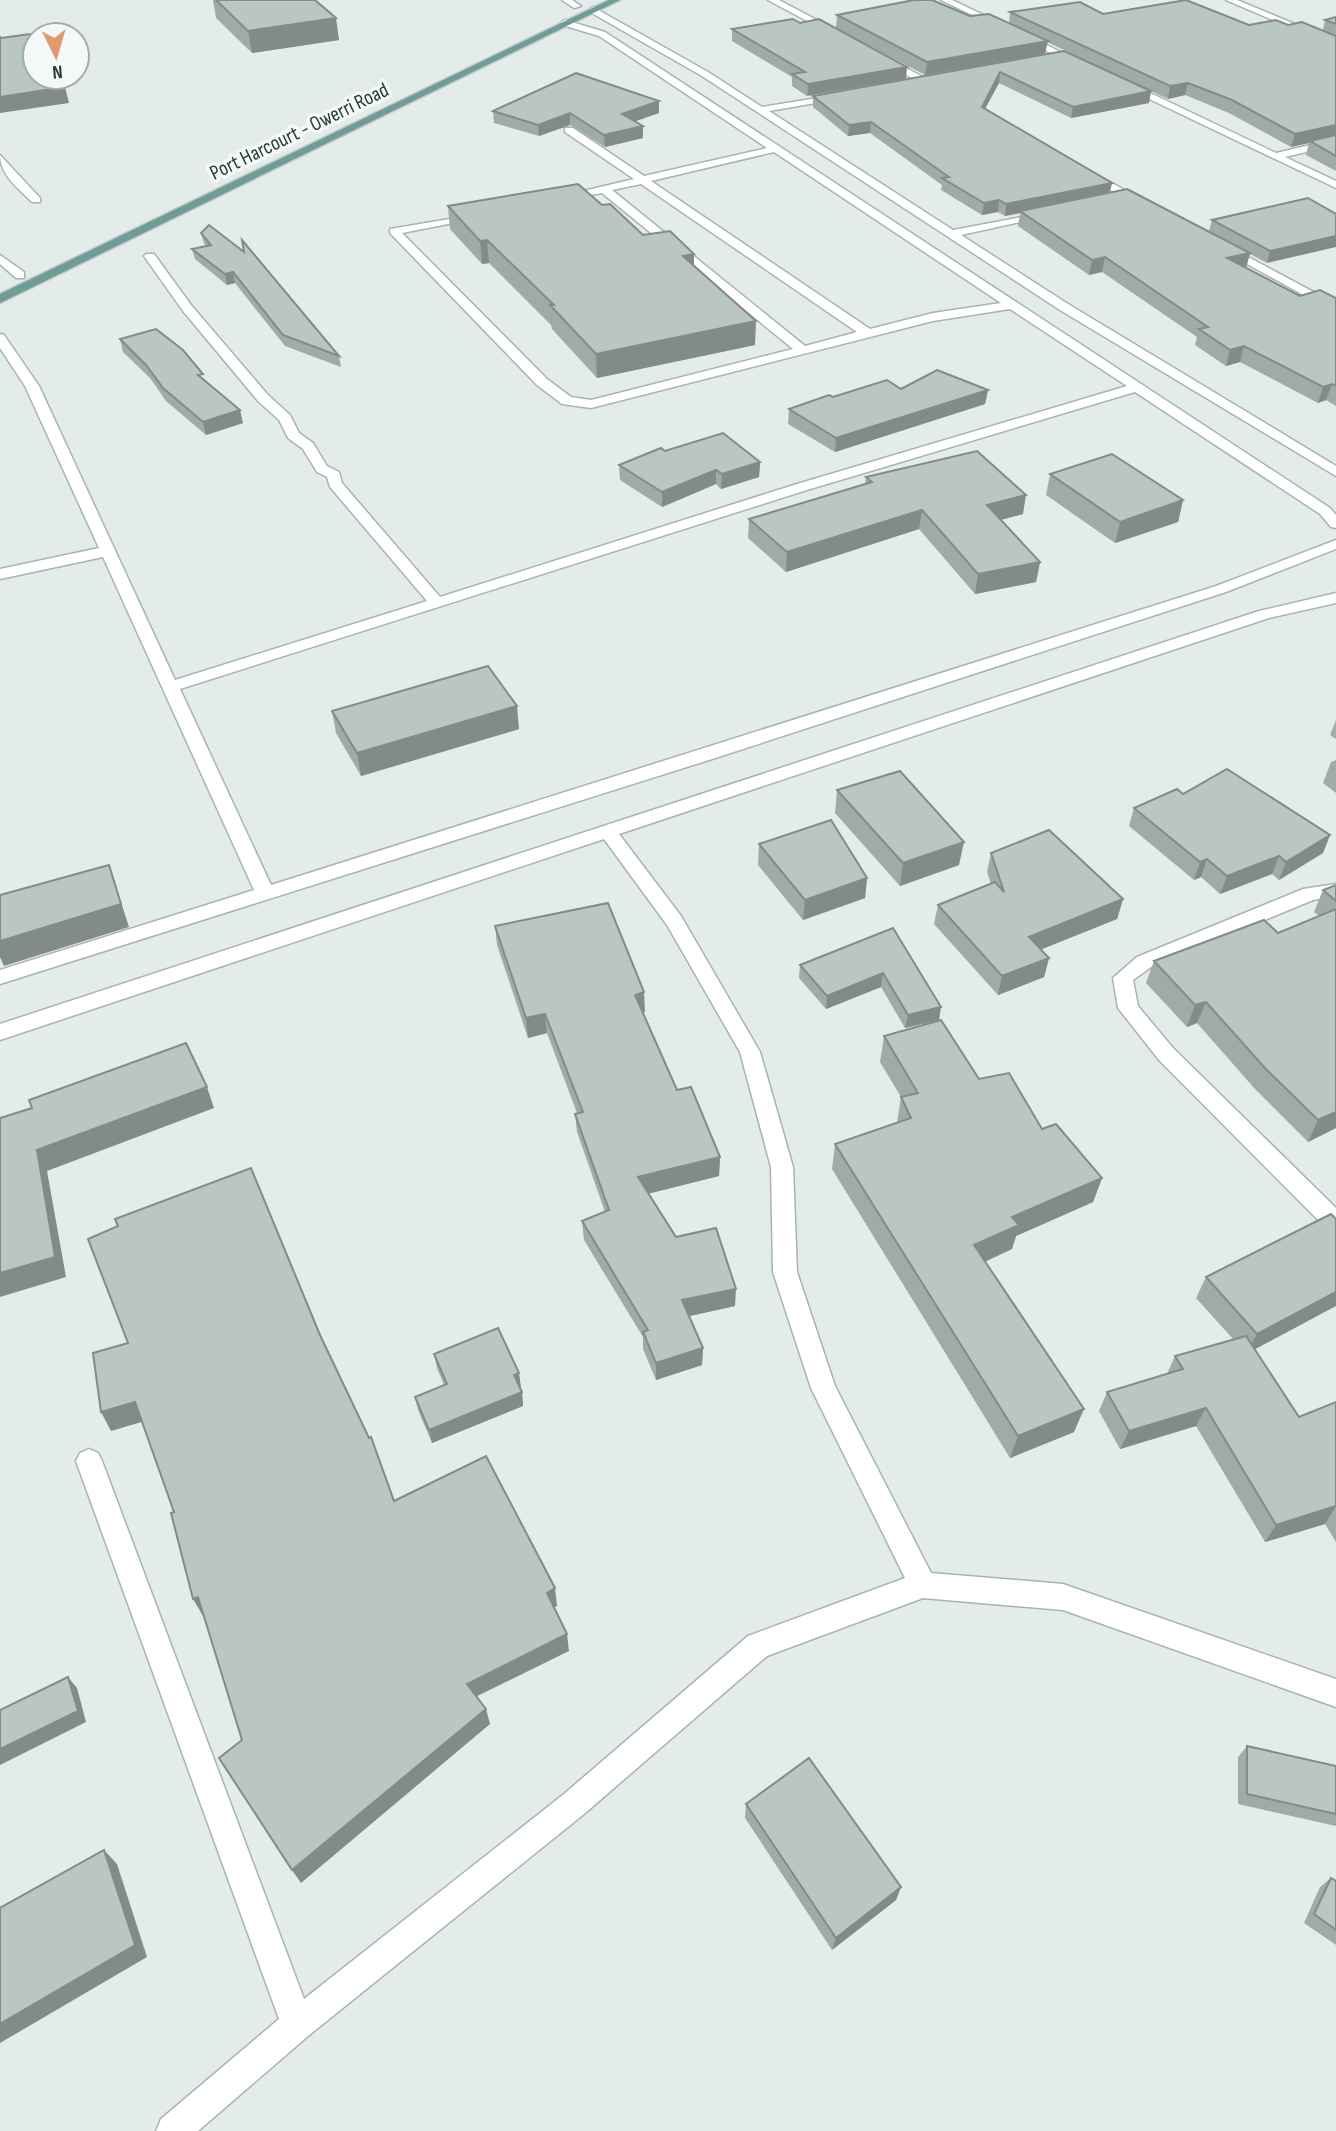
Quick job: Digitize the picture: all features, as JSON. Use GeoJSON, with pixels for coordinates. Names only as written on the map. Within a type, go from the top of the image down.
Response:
{"type":"FeatureCollection","features":[{"type":"Feature","properties":{"kind":"main road","name":"Port Harcourt - Owerri Road"},"geometry":{"type":"LineString","coordinates":[[342,120],[577,6],[616,0]]}},
{"type":"Feature","properties":{"kind":"main road","name":"Port Harcourt - Owerri Road"},"geometry":{"type":"LineString","coordinates":[[0,299],[565,23],[593,5]]}},
{"type":"Feature","properties":{"kind":"main road"},"geometry":{"type":"LineString","coordinates":[[15,277],[32,269]]}},
{"type":"Feature","properties":{"kind":"street"},"geometry":{"type":"LineString","coordinates":[[566,0],[577,6]]}},
{"type":"Feature","properties":{"kind":"street"},"geometry":{"type":"LineString","coordinates":[[772,0],[841,36]]}},
{"type":"Feature","properties":{"kind":"street"},"geometry":{"type":"LineString","coordinates":[[933,3],[946,0],[1090,68]]}},
{"type":"Feature","properties":{"kind":"street"},"geometry":{"type":"LineString","coordinates":[[1230,0],[1336,44]]}},
{"type":"Feature","properties":{"kind":"street"},"geometry":{"type":"LineString","coordinates":[[593,5],[705,74],[1064,307],[1336,472]]}},
{"type":"Feature","properties":{"kind":"street"},"geometry":{"type":"LineString","coordinates":[[988,20],[1011,16]]}},
{"type":"Feature","properties":{"kind":"street"},"geometry":{"type":"LineString","coordinates":[[817,23],[830,21]]}},
{"type":"Feature","properties":{"kind":"street"},"geometry":{"type":"LineString","coordinates":[[565,23],[602,34],[1325,511],[1336,523]]}},
{"type":"Feature","properties":{"kind":"street"},"geometry":{"type":"LineString","coordinates":[[1305,31],[1326,26]]}},
{"type":"Feature","properties":{"kind":"street"},"geometry":{"type":"LineString","coordinates":[[876,55],[924,81]]}},
{"type":"Feature","properties":{"kind":"street"},"geometry":{"type":"LineString","coordinates":[[1039,61],[1065,56]]}},
{"type":"Feature","properties":{"kind":"street"},"geometry":{"type":"LineString","coordinates":[[910,83],[937,79]]}},
{"type":"Feature","properties":{"kind":"street"},"geometry":{"type":"LineString","coordinates":[[1114,80],[1336,185]]}},
{"type":"Feature","properties":{"kind":"street"},"geometry":{"type":"LineString","coordinates":[[759,110],[855,93]]}},
{"type":"Feature","properties":{"kind":"street"},"geometry":{"type":"LineString","coordinates":[[569,130],[868,334]]}},
{"type":"Feature","properties":{"kind":"street"},"geometry":{"type":"LineString","coordinates":[[1275,156],[1336,142]]}},
{"type":"Feature","properties":{"kind":"street"},"geometry":{"type":"LineString","coordinates":[[552,201],[774,149]]}},
{"type":"Feature","properties":{"kind":"street"},"geometry":{"type":"LineString","coordinates":[[0,158],[36,200]]}},
{"type":"Feature","properties":{"kind":"street"},"geometry":{"type":"LineString","coordinates":[[1071,165],[1152,209]]}},
{"type":"Feature","properties":{"kind":"street"},"geometry":{"type":"LineString","coordinates":[[605,190],[804,351]]}},
{"type":"Feature","properties":{"kind":"street"},"geometry":{"type":"LineString","coordinates":[[1115,199],[1129,196]]}},
{"type":"Feature","properties":{"kind":"street"},"geometry":{"type":"LineString","coordinates":[[952,234],[1061,211]]}},
{"type":"Feature","properties":{"kind":"street"},"geometry":{"type":"LineString","coordinates":[[486,213],[394,231],[542,382],[567,401],[591,404],[933,317],[1011,304]]}},
{"type":"Feature","properties":{"kind":"street"},"geometry":{"type":"LineString","coordinates":[[1211,240],[1336,309]]}},
{"type":"Feature","properties":{"kind":"street"},"geometry":{"type":"LineString","coordinates":[[150,256],[187,308],[263,398],[285,418],[293,435],[308,446],[322,469],[334,475],[335,484],[437,603]]}},
{"type":"Feature","properties":{"kind":"street"},"geometry":{"type":"LineString","coordinates":[[0,258],[15,277]]}},
{"type":"Feature","properties":{"kind":"street"},"geometry":{"type":"LineString","coordinates":[[0,338],[32,386],[265,892]]}},
{"type":"Feature","properties":{"kind":"street"},"geometry":{"type":"LineString","coordinates":[[170,687],[802,487],[1137,387]]}},
{"type":"Feature","properties":{"kind":"street"},"geometry":{"type":"LineString","coordinates":[[0,977],[690,760],[1208,593],[1336,544]]}},
{"type":"Feature","properties":{"kind":"street"},"geometry":{"type":"LineString","coordinates":[[0,574],[108,551]]}},
{"type":"Feature","properties":{"kind":"street"},"geometry":{"type":"LineString","coordinates":[[0,1032],[1265,614],[1336,598]]}},
{"type":"Feature","properties":{"kind":"street"},"geometry":{"type":"LineString","coordinates":[[607,830],[674,921],[750,1052],[782,1167],[785,1272],[823,1388],[923,1585]]}},
{"type":"Feature","properties":{"kind":"street"},"geometry":{"type":"LineString","coordinates":[[1336,890],[1310,894],[1144,962],[1123,978],[1128,1008],[1167,1054],[1336,1223]]}},
{"type":"Feature","properties":{"kind":"street"},"geometry":{"type":"LineString","coordinates":[[89,1461],[297,2025]]}},
{"type":"Feature","properties":{"kind":"street"},"geometry":{"type":"LineString","coordinates":[[173,2131],[297,2025],[574,1804],[758,1646],[923,1585],[1063,1597],[1336,1693]]}},
{"type":"Feature","properties":{"kind":"building"},"geometry":{"type":"Polygon","coordinates":[[[216,0],[315,0],[336,18],[248,31],[216,0]]]}},
{"type":"Feature","properties":{"kind":"building"},"geometry":{"type":"Polygon","coordinates":[[[914,0],[932,0],[970,16],[989,14],[1048,41],[927,62],[837,15],[914,0]]]}},
{"type":"Feature","properties":{"kind":"building"},"geometry":{"type":"Polygon","coordinates":[[[1186,0],[1249,25],[1276,20],[1288,25],[1302,22],[1336,36],[1336,125],[1295,134],[1232,100],[1188,83],[1170,86],[1010,12],[1080,2],[1103,14],[1186,0]]]}},
{"type":"Feature","properties":{"kind":"building"},"geometry":{"type":"Polygon","coordinates":[[[1336,17],[1336,24],[1325,20],[1336,17]]]}},
{"type":"Feature","properties":{"kind":"building"},"geometry":{"type":"Polygon","coordinates":[[[793,19],[800,23],[819,19],[907,67],[808,84],[792,74],[805,72],[732,29],[793,19]]]}},
{"type":"Feature","properties":{"kind":"building"},"geometry":{"type":"Polygon","coordinates":[[[21,35],[21,91],[39,91],[0,97],[1,38],[21,35]]]}},
{"type":"Feature","properties":{"kind":"building"},"geometry":{"type":"Polygon","coordinates":[[[1064,51],[1151,91],[1073,107],[1000,72],[982,107],[1112,183],[1006,204],[999,200],[984,203],[942,178],[949,177],[871,122],[849,125],[813,96],[1064,51]]]}},
{"type":"Feature","properties":{"kind":"building"},"geometry":{"type":"Polygon","coordinates":[[[576,73],[659,101],[622,114],[643,126],[604,135],[570,113],[538,125],[493,111],[576,73]]]}},
{"type":"Feature","properties":{"kind":"building"},"geometry":{"type":"Polygon","coordinates":[[[1336,135],[1336,156],[1310,141],[1336,135]]]}},
{"type":"Feature","properties":{"kind":"building"},"geometry":{"type":"Polygon","coordinates":[[[578,184],[602,205],[610,204],[643,235],[670,231],[694,254],[683,256],[756,321],[596,354],[550,305],[554,305],[487,240],[480,241],[448,206],[578,184]]]}},
{"type":"Feature","properties":{"kind":"building"},"geometry":{"type":"Polygon","coordinates":[[[1127,189],[1250,253],[1227,258],[1300,296],[1320,290],[1336,298],[1336,386],[1332,384],[1323,387],[1244,346],[1230,350],[1199,329],[1208,327],[1105,257],[1092,260],[1020,211],[1127,189]]]}},
{"type":"Feature","properties":{"kind":"building"},"geometry":{"type":"Polygon","coordinates":[[[1308,198],[1336,214],[1336,236],[1270,251],[1212,220],[1308,198]]]}},
{"type":"Feature","properties":{"kind":"building"},"geometry":{"type":"Polygon","coordinates":[[[209,225],[244,252],[242,240],[339,356],[283,335],[233,272],[225,274],[192,249],[211,245],[201,233],[209,225]]]}},
{"type":"Feature","properties":{"kind":"building"},"geometry":{"type":"Polygon","coordinates":[[[156,329],[183,350],[203,374],[198,375],[240,410],[203,422],[163,388],[146,365],[120,339],[156,329]]]}},
{"type":"Feature","properties":{"kind":"building"},"geometry":{"type":"Polygon","coordinates":[[[937,370],[988,390],[836,438],[789,409],[887,380],[901,389],[937,370]]]}},
{"type":"Feature","properties":{"kind":"building"},"geometry":{"type":"Polygon","coordinates":[[[723,433],[760,462],[722,474],[716,470],[662,492],[619,465],[661,448],[665,451],[723,433]]]}},
{"type":"Feature","properties":{"kind":"building"},"geometry":{"type":"Polygon","coordinates":[[[977,451],[1026,495],[987,505],[1040,562],[978,574],[922,510],[787,552],[749,519],[872,482],[866,477],[977,451]]]}},
{"type":"Feature","properties":{"kind":"building"},"geometry":{"type":"Polygon","coordinates":[[[1112,454],[1183,500],[1120,522],[1050,474],[1112,454]]]}},
{"type":"Feature","properties":{"kind":"building"},"geometry":{"type":"Polygon","coordinates":[[[488,666],[517,706],[357,753],[332,711],[488,666]]]}},
{"type":"Feature","properties":{"kind":"building"},"geometry":{"type":"Polygon","coordinates":[[[1227,769],[1330,835],[1286,862],[1279,856],[1227,876],[1207,859],[1200,862],[1134,808],[1177,789],[1183,794],[1227,769]]]}},
{"type":"Feature","properties":{"kind":"building"},"geometry":{"type":"Polygon","coordinates":[[[900,771],[964,842],[903,863],[837,790],[900,771]]]}},
{"type":"Feature","properties":{"kind":"building"},"geometry":{"type":"Polygon","coordinates":[[[831,820],[867,878],[805,900],[759,844],[831,820]]]}},
{"type":"Feature","properties":{"kind":"building"},"geometry":{"type":"Polygon","coordinates":[[[1049,830],[1123,899],[1029,937],[1049,958],[1002,976],[938,905],[995,882],[1004,892],[991,853],[1049,830]]]}},
{"type":"Feature","properties":{"kind":"building"},"geometry":{"type":"Polygon","coordinates":[[[109,865],[121,904],[0,941],[0,895],[109,865]]]}},
{"type":"Feature","properties":{"kind":"building"},"geometry":{"type":"Polygon","coordinates":[[[1336,885],[1336,901],[1323,890],[1336,885]]]}},
{"type":"Feature","properties":{"kind":"building"},"geometry":{"type":"Polygon","coordinates":[[[608,903],[644,992],[635,995],[677,1090],[691,1087],[720,1157],[638,1177],[676,1237],[716,1228],[736,1289],[682,1300],[703,1348],[656,1363],[643,1332],[648,1330],[582,1221],[609,1210],[575,1114],[583,1112],[545,1014],[526,1018],[495,926],[608,903]]]}},
{"type":"Feature","properties":{"kind":"building"},"geometry":{"type":"Polygon","coordinates":[[[1336,909],[1336,1112],[1318,1120],[1265,1068],[1206,1002],[1195,1005],[1154,961],[1264,920],[1278,933],[1336,909]]]}},
{"type":"Feature","properties":{"kind":"building"},"geometry":{"type":"Polygon","coordinates":[[[893,928],[941,1007],[908,1015],[883,973],[827,996],[800,965],[893,928]]]}},
{"type":"Feature","properties":{"kind":"building"},"geometry":{"type":"Polygon","coordinates":[[[941,1020],[979,1079],[1009,1073],[1042,1129],[1056,1124],[1102,1178],[1012,1217],[1019,1225],[974,1245],[1084,1409],[1018,1436],[835,1144],[911,1118],[901,1097],[918,1093],[884,1036],[941,1020]]]}},
{"type":"Feature","properties":{"kind":"building"},"geometry":{"type":"Polygon","coordinates":[[[186,1043],[207,1087],[37,1150],[55,1257],[0,1273],[0,1118],[32,1108],[29,1100],[186,1043]]]}},
{"type":"Feature","properties":{"kind":"building"},"geometry":{"type":"Polygon","coordinates":[[[251,1168],[320,1335],[369,1438],[371,1437],[394,1501],[486,1456],[555,1588],[547,1593],[567,1634],[467,1684],[486,1709],[292,1870],[219,1758],[242,1740],[198,1597],[193,1599],[171,1513],[174,1512],[135,1402],[101,1412],[93,1353],[128,1343],[88,1239],[118,1226],[115,1219],[251,1168]]]}},
{"type":"Feature","properties":{"kind":"building"},"geometry":{"type":"Polygon","coordinates":[[[1331,1214],[1336,1219],[1336,1292],[1257,1334],[1206,1277],[1331,1214]]]}},
{"type":"Feature","properties":{"kind":"building"},"geometry":{"type":"Polygon","coordinates":[[[498,1328],[519,1373],[514,1375],[522,1392],[429,1430],[415,1397],[447,1384],[434,1354],[498,1328]]]}},
{"type":"Feature","properties":{"kind":"building"},"geometry":{"type":"Polygon","coordinates":[[[1246,1336],[1299,1417],[1336,1402],[1336,1506],[1276,1525],[1206,1408],[1129,1431],[1107,1392],[1183,1369],[1175,1356],[1246,1336]]]}},
{"type":"Feature","properties":{"kind":"building"},"geometry":{"type":"Polygon","coordinates":[[[68,1677],[78,1711],[0,1749],[0,1710],[68,1677]]]}},
{"type":"Feature","properties":{"kind":"building"},"geometry":{"type":"Polygon","coordinates":[[[1247,1746],[1336,1766],[1336,1814],[1247,1794],[1247,1746]]]}},
{"type":"Feature","properties":{"kind":"building"},"geometry":{"type":"Polygon","coordinates":[[[809,1758],[901,1887],[836,1938],[746,1804],[809,1758]]]}},
{"type":"Feature","properties":{"kind":"building"},"geometry":{"type":"Polygon","coordinates":[[[104,1850],[135,1945],[0,2024],[0,1908],[104,1850]]]}},
{"type":"Feature","properties":{"kind":"building"},"geometry":{"type":"Polygon","coordinates":[[[1331,1878],[1336,1881],[1336,1930],[1314,1914],[1331,1878]]]}}]}
